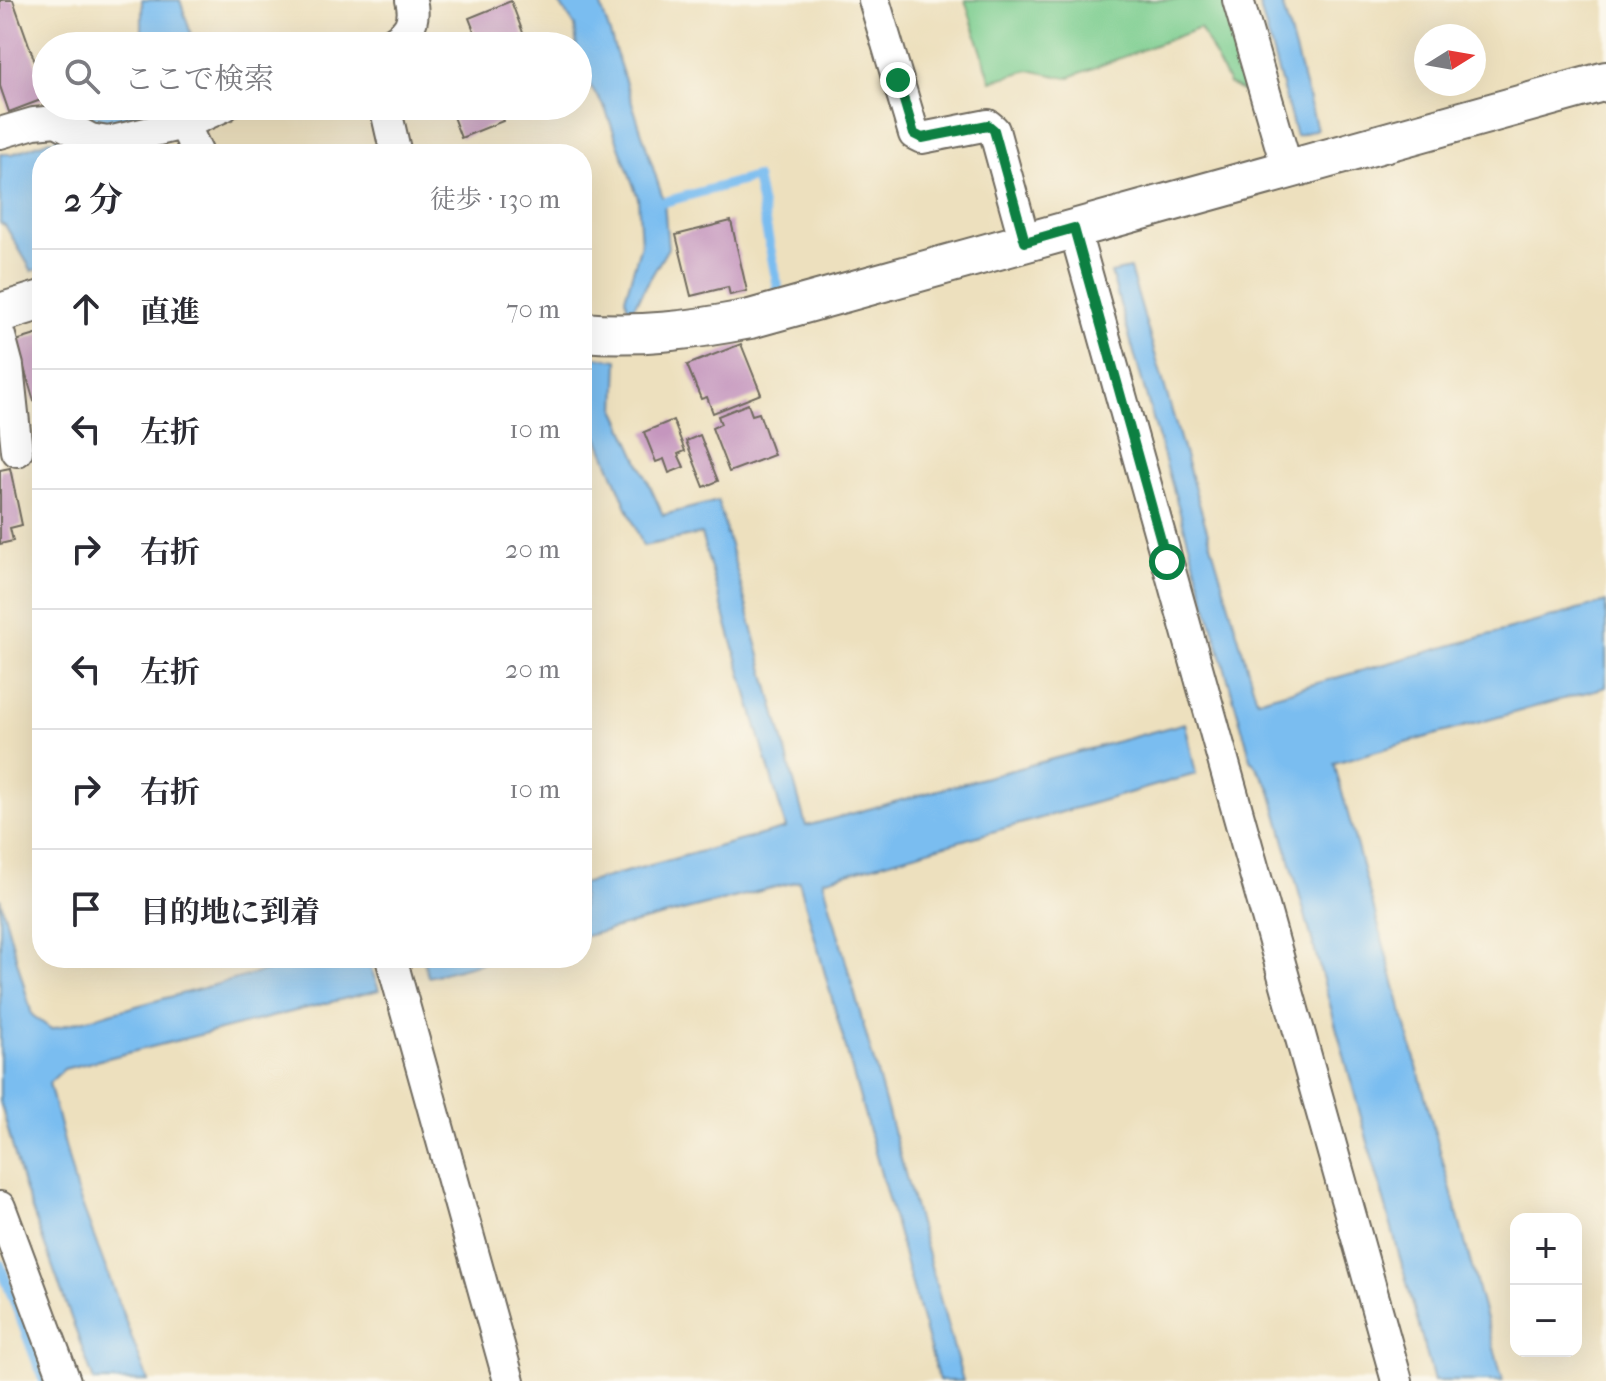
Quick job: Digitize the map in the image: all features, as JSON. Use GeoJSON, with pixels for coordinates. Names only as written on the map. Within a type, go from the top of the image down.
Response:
{"type":"FeatureCollection","features":[{"type":"Feature","properties":{"kind":"street"},"geometry":{"type":"LineString","coordinates":[[408,32],[414,19],[411,0]]}},
{"type":"Feature","properties":{"kind":"street"},"geometry":{"type":"LineString","coordinates":[[874,0],[914,134],[922,138],[988,125],[994,130],[1025,242]]}},
{"type":"Feature","properties":{"kind":"street"},"geometry":{"type":"LineString","coordinates":[[1238,0],[1287,168]]}},
{"type":"Feature","properties":{"kind":"street"},"geometry":{"type":"LineString","coordinates":[[592,333],[628,336],[691,330],[750,319],[1606,81]]}},
{"type":"Feature","properties":{"kind":"street"},"geometry":{"type":"LineString","coordinates":[[0,133],[34,123],[57,121],[108,142],[193,120]]}},
{"type":"Feature","properties":{"kind":"street"},"geometry":{"type":"LineString","coordinates":[[388,120],[394,144]]}},
{"type":"Feature","properties":{"kind":"street"},"geometry":{"type":"LineString","coordinates":[[184,124],[193,144]]}},
{"type":"Feature","properties":{"kind":"street"},"geometry":{"type":"LineString","coordinates":[[1074,228],[1397,1381]]}},
{"type":"Feature","properties":{"kind":"street"},"geometry":{"type":"LineString","coordinates":[[0,313],[32,303]]}},
{"type":"Feature","properties":{"kind":"street"},"geometry":{"type":"LineString","coordinates":[[0,336],[8,366],[17,451]]}},
{"type":"Feature","properties":{"kind":"street"},"geometry":{"type":"LineString","coordinates":[[394,968],[509,1381]]}},
{"type":"Feature","properties":{"kind":"street"},"geometry":{"type":"LineString","coordinates":[[0,1207],[65,1381]]}},
{"type":"Feature","properties":{"kind":"green space"},"geometry":{"type":"Polygon","coordinates":[[[965,0],[1229,0],[1255,98],[1229,84],[1200,28],[1067,78],[1029,70],[991,81],[965,0]]]}},
{"type":"Feature","properties":{"kind":"water"},"geometry":{"type":"Polygon","coordinates":[[[142,0],[180,0],[190,32],[142,32],[142,0]]]}},
{"type":"Feature","properties":{"kind":"water"},"geometry":{"type":"Polygon","coordinates":[[[557,0],[599,0],[664,202],[668,248],[633,308],[628,307],[625,298],[641,244],[638,198],[605,108],[592,88],[592,32],[575,32],[575,26],[557,0]]]}},
{"type":"Feature","properties":{"kind":"water"},"geometry":{"type":"Polygon","coordinates":[[[1258,0],[1281,0],[1317,129],[1296,136],[1258,0]]]}},
{"type":"Feature","properties":{"kind":"water"},"geometry":{"type":"Polygon","coordinates":[[[87,120],[136,120],[107,124],[87,120]]]}},
{"type":"Feature","properties":{"kind":"water"},"geometry":{"type":"Polygon","coordinates":[[[50,140],[66,144],[39,144],[50,140]]]}},
{"type":"Feature","properties":{"kind":"water"},"geometry":{"type":"Polygon","coordinates":[[[32,147],[32,271],[5,225],[0,223],[0,154],[12,154],[32,147]]]}},
{"type":"Feature","properties":{"kind":"water"},"geometry":{"type":"Polygon","coordinates":[[[1130,269],[1257,700],[1606,602],[1606,687],[1334,763],[1503,1381],[1434,1381],[1270,788],[1251,759],[1111,273],[1130,269]]]}},
{"type":"Feature","properties":{"kind":"water"},"geometry":{"type":"Polygon","coordinates":[[[595,357],[618,360],[616,411],[663,515],[718,501],[806,826],[1185,723],[1196,774],[823,880],[963,1381],[939,1381],[799,881],[592,934],[592,881],[786,828],[701,534],[643,546],[592,423],[592,362],[595,357]]]}},
{"type":"Feature","properties":{"kind":"water"},"geometry":{"type":"Polygon","coordinates":[[[0,898],[32,1015],[51,1029],[277,968],[371,968],[379,990],[64,1069],[49,1083],[76,1189],[148,1381],[94,1381],[23,1185],[0,1101],[0,898]]]}},
{"type":"Feature","properties":{"kind":"water"},"geometry":{"type":"Polygon","coordinates":[[[426,968],[462,968],[428,977],[426,968]]]}},
{"type":"Feature","properties":{"kind":"building"},"geometry":{"type":"Polygon","coordinates":[[[0,0],[13,0],[32,54],[32,103],[9,112],[0,86],[0,0]]]}},
{"type":"Feature","properties":{"kind":"building"},"geometry":{"type":"Polygon","coordinates":[[[511,1],[523,32],[474,32],[469,18],[511,1]]]}},
{"type":"Feature","properties":{"kind":"building"},"geometry":{"type":"Polygon","coordinates":[[[454,120],[503,120],[503,121],[461,138],[454,120]]]}},
{"type":"Feature","properties":{"kind":"building"},"geometry":{"type":"Polygon","coordinates":[[[731,221],[747,291],[730,295],[728,287],[691,296],[676,235],[731,221]]]}},
{"type":"Feature","properties":{"kind":"building"},"geometry":{"type":"Polygon","coordinates":[[[32,336],[32,394],[16,341],[32,336]]]}},
{"type":"Feature","properties":{"kind":"building"},"geometry":{"type":"Polygon","coordinates":[[[741,344],[761,394],[713,413],[707,397],[701,399],[687,365],[741,344]]]}},
{"type":"Feature","properties":{"kind":"building"},"geometry":{"type":"Polygon","coordinates":[[[748,404],[752,415],[759,413],[774,455],[729,472],[712,428],[721,424],[718,416],[748,404]]]}},
{"type":"Feature","properties":{"kind":"building"},"geometry":{"type":"Polygon","coordinates":[[[673,420],[685,451],[678,454],[684,467],[669,473],[664,459],[656,462],[644,432],[673,420]]]}},
{"type":"Feature","properties":{"kind":"building"},"geometry":{"type":"Polygon","coordinates":[[[700,435],[718,481],[704,487],[686,441],[700,435]]]}},
{"type":"Feature","properties":{"kind":"building"},"geometry":{"type":"Polygon","coordinates":[[[10,468],[22,525],[10,528],[13,541],[0,544],[0,470],[10,468]]]}},
{"type":"Feature","properties":{"kind":"waterway"},"geometry":{"type":"LineString","coordinates":[[58,142],[95,123]]}},
{"type":"Feature","properties":{"kind":"waterway"},"geometry":{"type":"LineString","coordinates":[[664,202],[756,177],[779,293]]}},
{"type":"Feature","properties":{"kind":"waterway"},"geometry":{"type":"LineString","coordinates":[[0,1264],[44,1381]]}},
{"type":"Feature","properties":{"kind":"route"},"geometry":{"type":"LineString","coordinates":[[898,80],[914,134],[922,138],[988,125],[994,130],[1025,242],[1074,228],[1167,562]]}}]}
